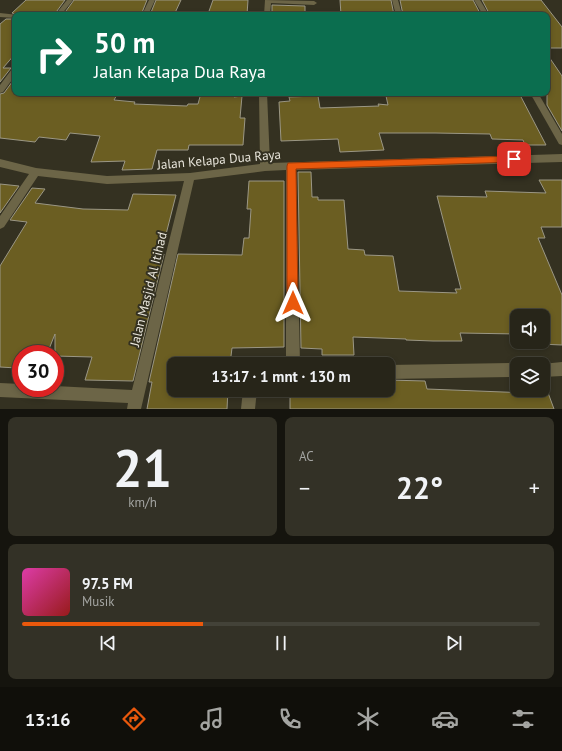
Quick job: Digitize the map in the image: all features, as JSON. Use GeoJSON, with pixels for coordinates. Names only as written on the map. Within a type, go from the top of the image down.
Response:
{"type":"FeatureCollection","features":[{"type":"Feature","properties":{"kind":"street"},"geometry":{"type":"LineString","coordinates":[[60,12],[70,0]]}},
{"type":"Feature","properties":{"kind":"street"},"geometry":{"type":"LineString","coordinates":[[146,12],[152,0]]}},
{"type":"Feature","properties":{"kind":"street"},"geometry":{"type":"LineString","coordinates":[[266,12],[268,0],[314,3]]}},
{"type":"Feature","properties":{"kind":"street"},"geometry":{"type":"LineString","coordinates":[[395,0],[398,12]]}},
{"type":"Feature","properties":{"kind":"street"},"geometry":{"type":"LineString","coordinates":[[477,0],[484,12]]}},
{"type":"Feature","properties":{"kind":"street"},"geometry":{"type":"LineString","coordinates":[[0,15],[12,16]]}},
{"type":"Feature","properties":{"kind":"street"},"geometry":{"type":"LineString","coordinates":[[0,90],[12,75]]}},
{"type":"Feature","properties":{"kind":"street"},"geometry":{"type":"LineString","coordinates":[[262,96],[265,167]]}},
{"type":"Feature","properties":{"kind":"street"},"geometry":{"type":"LineString","coordinates":[[536,96],[562,142]]}},
{"type":"Feature","properties":{"kind":"street","name":"Jalan Kelapa Dua Raya"},"geometry":{"type":"LineString","coordinates":[[0,163],[36,172],[107,180],[190,177],[265,167],[562,158]]}},
{"type":"Feature","properties":{"kind":"street"},"geometry":{"type":"LineString","coordinates":[[291,166],[294,357]]}},
{"type":"Feature","properties":{"kind":"street"},"geometry":{"type":"LineString","coordinates":[[0,224],[36,172]]}},
{"type":"Feature","properties":{"kind":"street","name":"Jalan Masjid Al Itihad"},"geometry":{"type":"LineString","coordinates":[[135,403],[190,177]]}},
{"type":"Feature","properties":{"kind":"street"},"geometry":{"type":"LineString","coordinates":[[550,370],[562,369]]}},
{"type":"Feature","properties":{"kind":"street"},"geometry":{"type":"LineString","coordinates":[[395,372],[510,370]]}},
{"type":"Feature","properties":{"kind":"street"},"geometry":{"type":"LineString","coordinates":[[0,390],[135,403]]}},
{"type":"Feature","properties":{"kind":"street"},"geometry":{"type":"LineString","coordinates":[[248,409],[249,397]]}},
{"type":"Feature","properties":{"kind":"building"},"geometry":{"type":"Polygon","coordinates":[[[26,0],[65,0],[56,12],[13,12],[26,0]]]}},
{"type":"Feature","properties":{"kind":"building"},"geometry":{"type":"Polygon","coordinates":[[[74,0],[147,0],[142,12],[65,12],[74,0]]]}},
{"type":"Feature","properties":{"kind":"building"},"geometry":{"type":"Polygon","coordinates":[[[156,0],[181,0],[175,12],[151,12],[156,0]]]}},
{"type":"Feature","properties":{"kind":"building"},"geometry":{"type":"Polygon","coordinates":[[[213,0],[248,0],[247,12],[209,12],[213,0]]]}},
{"type":"Feature","properties":{"kind":"building"},"geometry":{"type":"Polygon","coordinates":[[[340,0],[391,0],[393,12],[341,12],[340,0]]]}},
{"type":"Feature","properties":{"kind":"building"},"geometry":{"type":"Polygon","coordinates":[[[400,0],[473,0],[479,12],[402,12],[400,0]]]}},
{"type":"Feature","properties":{"kind":"building"},"geometry":{"type":"Polygon","coordinates":[[[482,0],[541,0],[562,27],[562,48],[550,48],[550,12],[488,12],[482,0]]]}},
{"type":"Feature","properties":{"kind":"building"},"geometry":{"type":"Polygon","coordinates":[[[272,5],[305,6],[305,12],[272,12],[272,5]]]}},
{"type":"Feature","properties":{"kind":"building"},"geometry":{"type":"Polygon","coordinates":[[[6,19],[12,19],[12,58],[3,68],[11,68],[0,82],[0,24],[6,19]]]}},
{"type":"Feature","properties":{"kind":"building"},"geometry":{"type":"Polygon","coordinates":[[[550,58],[562,76],[562,131],[547,105],[547,96],[550,96],[550,58]]]}},
{"type":"Feature","properties":{"kind":"building"},"geometry":{"type":"Polygon","coordinates":[[[12,82],[12,96],[116,96],[114,100],[135,102],[134,104],[187,106],[188,104],[198,104],[200,96],[242,96],[240,118],[245,118],[243,145],[189,145],[188,150],[157,150],[152,169],[122,170],[125,161],[91,162],[100,136],[70,133],[66,140],[39,137],[35,142],[0,138],[0,94],[4,93],[12,82]]]}},
{"type":"Feature","properties":{"kind":"building"},"geometry":{"type":"Polygon","coordinates":[[[318,96],[320,108],[379,106],[378,104],[388,105],[386,96],[521,96],[546,145],[525,145],[523,140],[492,139],[490,134],[435,133],[379,133],[384,150],[340,152],[338,139],[281,141],[279,102],[290,101],[289,97],[318,96]]]}},
{"type":"Feature","properties":{"kind":"building"},"geometry":{"type":"Polygon","coordinates":[[[298,172],[311,172],[312,197],[318,197],[318,200],[344,200],[348,249],[364,250],[365,255],[393,256],[399,291],[457,293],[455,289],[461,289],[437,196],[487,197],[485,191],[546,193],[539,180],[562,180],[562,227],[541,227],[545,238],[538,238],[562,295],[562,345],[550,344],[550,309],[510,309],[510,334],[460,333],[462,341],[353,337],[354,355],[322,355],[322,349],[301,348],[298,172]]]}},
{"type":"Feature","properties":{"kind":"building"},"geometry":{"type":"Polygon","coordinates":[[[249,181],[284,181],[284,347],[232,348],[231,357],[167,357],[167,397],[228,397],[227,409],[147,409],[152,382],[149,382],[178,254],[242,255],[244,238],[249,238],[251,209],[247,209],[249,181]]]}},
{"type":"Feature","properties":{"kind":"building"},"geometry":{"type":"Polygon","coordinates":[[[0,184],[19,186],[0,213],[0,184]]]}},
{"type":"Feature","properties":{"kind":"building"},"geometry":{"type":"Polygon","coordinates":[[[32,188],[45,189],[35,203],[83,209],[128,210],[133,194],[176,195],[161,254],[164,254],[133,381],[85,380],[92,357],[64,356],[64,345],[55,345],[55,334],[51,345],[12,345],[12,368],[0,367],[0,266],[27,222],[10,220],[32,188]]]}},
{"type":"Feature","properties":{"kind":"building"},"geometry":{"type":"Polygon","coordinates":[[[395,380],[425,381],[427,389],[510,392],[510,397],[550,397],[554,409],[290,409],[290,397],[395,397],[395,380]]]}},
{"type":"Feature","properties":{"kind":"route"},"geometry":{"type":"LineString","coordinates":[[293,303],[291,166],[514,159]]}}]}
